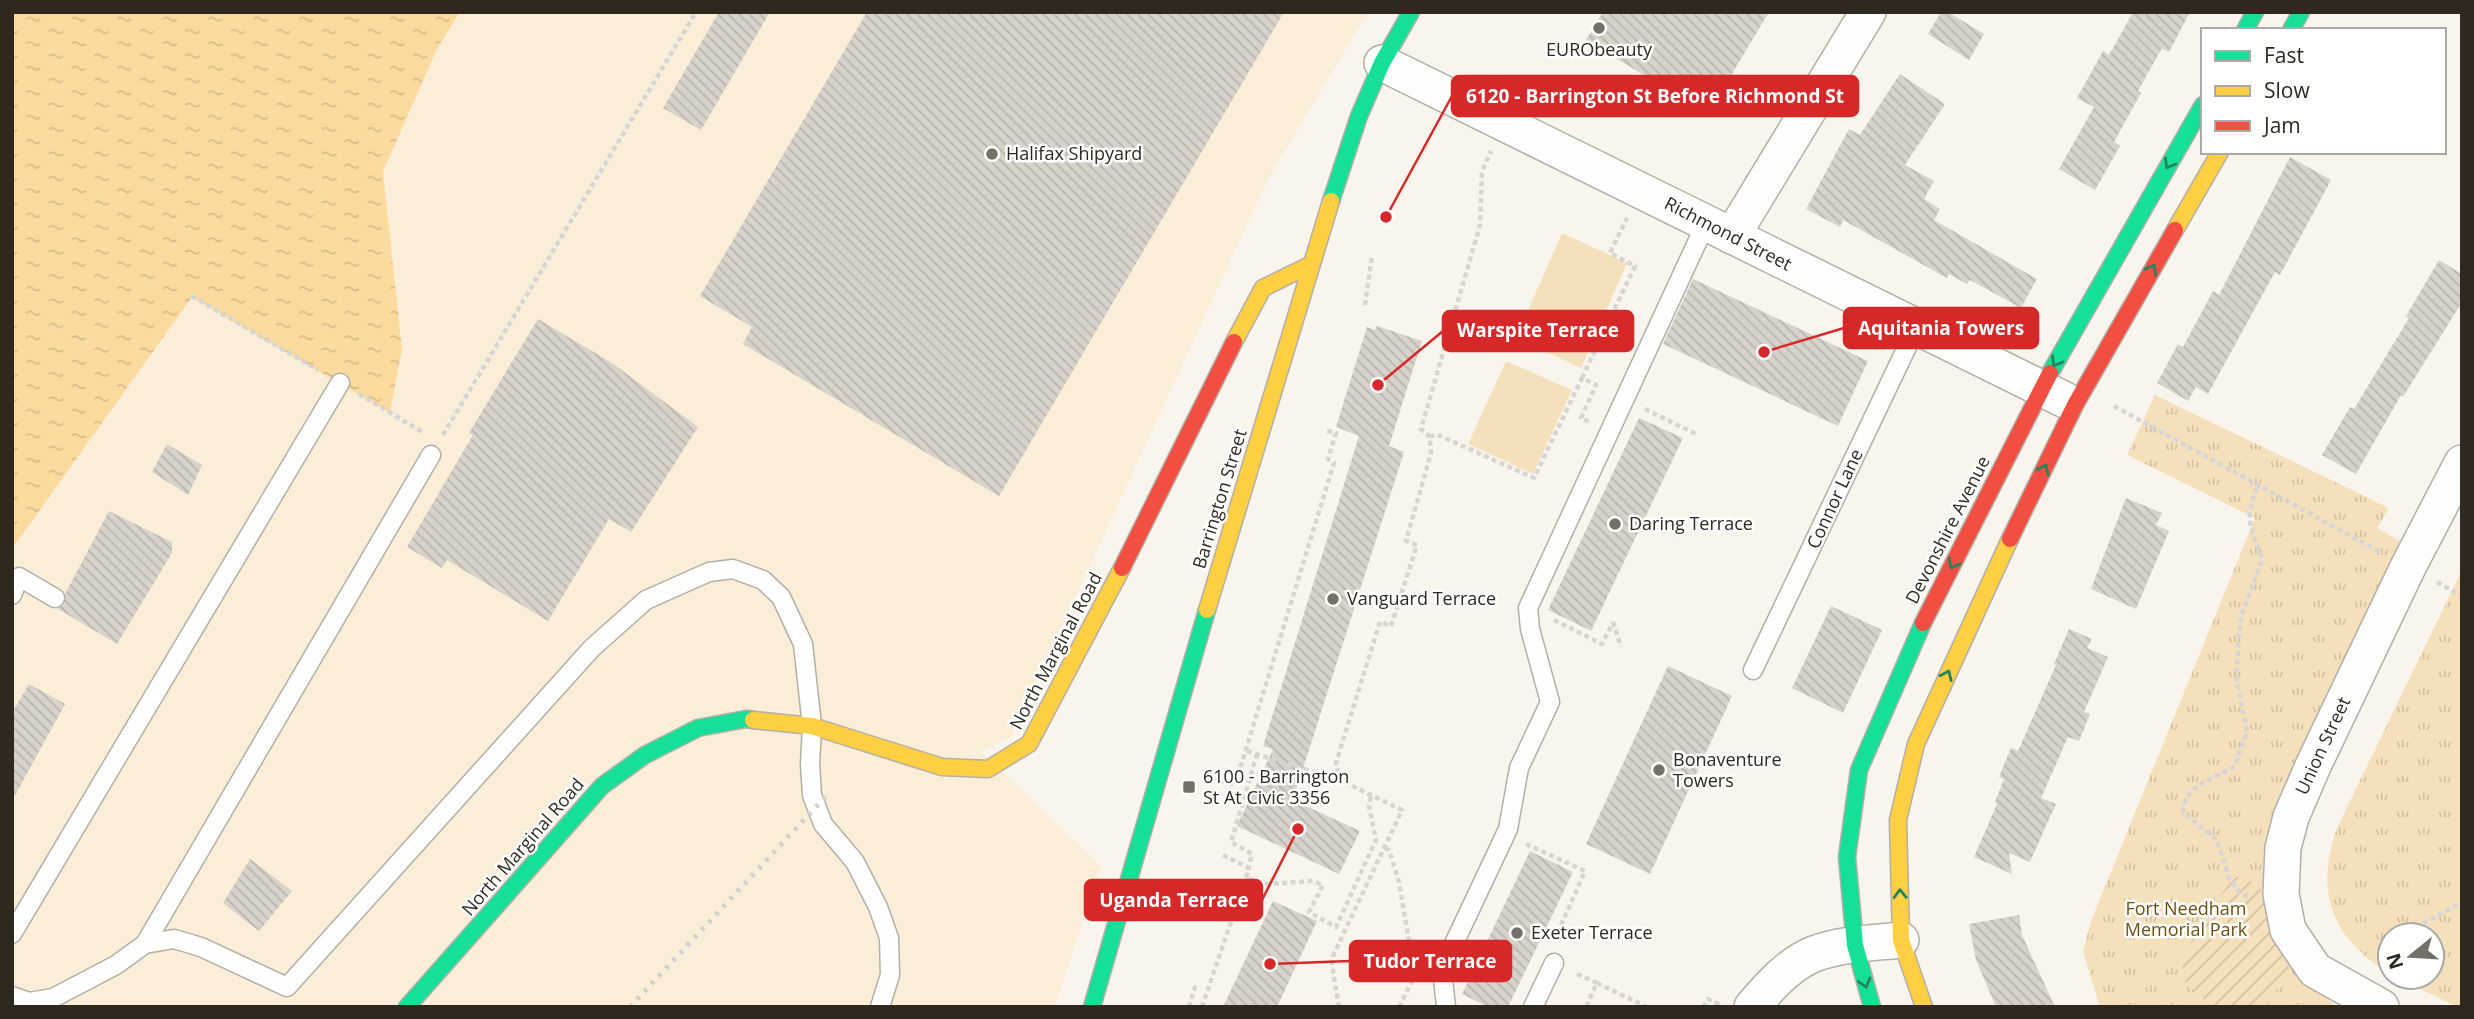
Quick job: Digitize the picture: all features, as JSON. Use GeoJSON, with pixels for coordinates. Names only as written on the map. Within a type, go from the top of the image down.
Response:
{"type":"FeatureCollection","features":[{"type":"Feature","properties":{"kind":"street","name":"Barrington Street"},"geometry":{"type":"LineString","coordinates":[[1093,1007],[1143,825],[1310,265],[1359,116],[1381,63],[1411,12]]}},
{"type":"Feature","properties":{"kind":"street"},"geometry":{"type":"LineString","coordinates":[[1719,230],[1868,12]]}},
{"type":"Feature","properties":{"kind":"street"},"geometry":{"type":"LineString","coordinates":[[2246,28],[2255,12]]}},
{"type":"Feature","properties":{"kind":"street"},"geometry":{"type":"LineString","coordinates":[[2292,28],[2301,12]]}},
{"type":"Feature","properties":{"kind":"street","name":"Richmond Street"},"geometry":{"type":"LineString","coordinates":[[1381,63],[2040,388],[2080,395]]}},
{"type":"Feature","properties":{"kind":"street","name":"Devonshire Avenue"},"geometry":{"type":"LineString","coordinates":[[1872,1007],[1855,945],[1847,857],[1859,770],[1922,626],[2040,388],[2201,108]]}},
{"type":"Feature","properties":{"kind":"street"},"geometry":{"type":"LineString","coordinates":[[1924,1007],[1901,940],[1898,820],[1916,744],[1993,575],[2080,395],[2219,154]]}},
{"type":"Feature","properties":{"kind":"street","name":"North Marginal Road"},"geometry":{"type":"LineString","coordinates":[[407,1007],[602,786],[645,755],[698,728],[746,719],[813,726],[942,767],[988,769],[1030,744],[1133,547],[1254,302],[1263,288],[1310,265]]}},
{"type":"Feature","properties":{"kind":"street","name":"Union Street"},"geometry":{"type":"LineString","coordinates":[[2381,1007],[2315,970],[2288,930],[2281,894],[2283,848],[2291,817],[2408,567],[2462,463]]}},
{"type":"Feature","properties":{"kind":"street"},"geometry":{"type":"LineString","coordinates":[[1736,1006],[1813,954],[1855,945],[1901,940]]}},
{"type":"Feature","properties":{"kind":"lane"},"geometry":{"type":"LineString","coordinates":[[1446,1007],[1442,969],[1508,830],[1520,768],[1550,702],[1530,629],[1528,608],[1719,230]]}},
{"type":"Feature","properties":{"kind":"lane","name":"Connor Lane"},"geometry":{"type":"LineString","coordinates":[[1753,670],[1916,328]]}},
{"type":"Feature","properties":{"kind":"lane"},"geometry":{"type":"LineString","coordinates":[[12,934],[340,383]]}},
{"type":"Feature","properties":{"kind":"lane"},"geometry":{"type":"LineString","coordinates":[[145,944],[435,448]]}},
{"type":"Feature","properties":{"kind":"lane"},"geometry":{"type":"LineString","coordinates":[[12,996],[29,1002],[53,998],[86,982],[145,944],[174,939],[287,987],[592,648],[646,600],[709,572],[733,569],[763,580],[781,597],[803,644],[813,726],[810,764],[812,795],[823,824],[855,862],[878,907],[889,938],[891,975],[880,1007]]}},
{"type":"Feature","properties":{"kind":"lane"},"geometry":{"type":"LineString","coordinates":[[12,595],[19,577],[55,598]]}},
{"type":"Feature","properties":{"kind":"lane"},"geometry":{"type":"LineString","coordinates":[[1533,1007],[1554,963]]}},
{"type":"Feature","properties":{"kind":"path"},"geometry":{"type":"LineString","coordinates":[[435,448],[696,12]]}},
{"type":"Feature","properties":{"kind":"path"},"geometry":{"type":"LineString","coordinates":[[1340,780],[1336,763],[1380,622],[1391,626],[1417,545],[1406,541],[1431,453],[1430,437],[1421,429],[1480,225],[1482,171],[1492,147]]}},
{"type":"Feature","properties":{"kind":"path"},"geometry":{"type":"LineString","coordinates":[[1430,437],[1436,434],[1534,478],[1635,266],[1610,253],[1630,212]]}},
{"type":"Feature","properties":{"kind":"path"},"geometry":{"type":"LineString","coordinates":[[1365,305],[1373,256]]}},
{"type":"Feature","properties":{"kind":"path"},"geometry":{"type":"LineString","coordinates":[[192,296],[429,436]]}},
{"type":"Feature","properties":{"kind":"path"},"geometry":{"type":"LineString","coordinates":[[1601,338],[1612,343]]}},
{"type":"Feature","properties":{"kind":"path"},"geometry":{"type":"LineString","coordinates":[[1581,418],[1596,385],[1582,378]]}},
{"type":"Feature","properties":{"kind":"path"},"geometry":{"type":"LineString","coordinates":[[2080,395],[2113,406],[2408,567]]}},
{"type":"Feature","properties":{"kind":"path"},"geometry":{"type":"LineString","coordinates":[[1654,413],[1698,435]]}},
{"type":"Feature","properties":{"kind":"path"},"geometry":{"type":"LineString","coordinates":[[1204,775],[1235,785],[1247,751],[1334,463],[1328,459],[1336,433],[1324,430]]}},
{"type":"Feature","properties":{"kind":"path"},"geometry":{"type":"LineString","coordinates":[[2258,485],[2249,507],[2248,519],[2262,560],[2241,616],[2236,676],[2247,732],[2234,767],[2190,791],[2183,801],[2183,812],[2217,840],[2229,878],[2240,892],[2260,905],[2285,910]]}},
{"type":"Feature","properties":{"kind":"path"},"geometry":{"type":"LineString","coordinates":[[1574,629],[1602,644],[1613,622],[1621,647]]}},
{"type":"Feature","properties":{"kind":"path"},"geometry":{"type":"LineString","coordinates":[[1247,751],[1340,780],[1402,810],[1334,956],[1332,965],[1339,1007]]}},
{"type":"Feature","properties":{"kind":"path"},"geometry":{"type":"LineString","coordinates":[[1202,1007],[1249,868],[1252,854],[1231,842],[1257,754]]}},
{"type":"Feature","properties":{"kind":"path"},"geometry":{"type":"LineString","coordinates":[[1246,878],[1267,884],[1313,881],[1323,885],[1308,912],[1336,927],[1376,840],[1369,806],[1371,795]]}},
{"type":"Feature","properties":{"kind":"path"},"geometry":{"type":"LineString","coordinates":[[1532,847],[1585,872]]}},
{"type":"Feature","properties":{"kind":"path"},"geometry":{"type":"LineString","coordinates":[[1385,848],[1389,850],[1399,882],[1409,941],[1413,948],[1427,951],[1399,1007]]}},
{"type":"Feature","properties":{"kind":"path"},"geometry":{"type":"LineString","coordinates":[[1223,855],[1249,868]]}},
{"type":"Feature","properties":{"kind":"path"},"geometry":{"type":"LineString","coordinates":[[2428,921],[2462,902]]}},
{"type":"Feature","properties":{"kind":"path"},"geometry":{"type":"LineString","coordinates":[[1597,983],[1647,1007]]}},
{"type":"Feature","properties":{"kind":"path"},"geometry":{"type":"LineString","coordinates":[[1189,1007],[1196,984]]}},
{"type":"Feature","properties":{"kind":"path"},"geometry":{"type":"LineString","coordinates":[[1703,1007],[1708,999],[1736,1006]]}},
{"type":"Feature","properties":{"kind":"shaded area"},"geometry":{"type":"Polygon","coordinates":[[[460,12],[1368,12],[1267,181],[1011,737],[980,751],[1101,866],[1055,1007],[12,1007],[12,549],[192,296],[390,412],[402,349],[383,172],[437,49],[460,12]]]}},
{"type":"Feature","properties":{"kind":"green space"},"geometry":{"type":"Polygon","coordinates":[[[1562,233],[1627,263],[1581,368],[1516,338],[1562,233]]]}},
{"type":"Feature","properties":{"kind":"green space"},"geometry":{"type":"Polygon","coordinates":[[[1506,361],[1572,390],[1533,474],[1468,444],[1506,361]]]}},
{"type":"Feature","properties":{"kind":"green space","name":"Fort Needham Memorial Park"},"geometry":{"type":"Polygon","coordinates":[[[2155,395],[2389,508],[2377,528],[2406,544],[2291,791],[2302,973],[2336,1007],[2101,1007],[2083,951],[2091,921],[2255,518],[2127,455],[2155,395]]]}},
{"type":"Feature","properties":{"kind":"green space"},"geometry":{"type":"Polygon","coordinates":[[[2462,570],[2462,1007],[2424,991],[2446,991],[2446,921],[2376,921],[2376,964],[2354,945],[2342,929],[2328,894],[2327,874],[2337,828],[2462,570]]]}},
{"type":"Feature","properties":{"kind":"green space"},"geometry":{"type":"Polygon","coordinates":[[[2235,876],[2260,884],[2269,923],[2284,950],[2289,967],[2267,1007],[2212,1007],[2183,980],[2182,957],[2209,911],[2235,876]]]}},
{"type":"Feature","properties":{"kind":"water"},"geometry":{"type":"Polygon","coordinates":[[[12,12],[460,12],[437,49],[383,172],[402,349],[390,413],[192,297],[12,549],[12,12]]]}},
{"type":"Feature","properties":{"kind":"building"},"geometry":{"type":"Polygon","coordinates":[[[719,12],[770,12],[701,130],[663,108],[719,12]]]}},
{"type":"Feature","properties":{"kind":"building","name":"Halifax Shipyard"},"geometry":{"type":"Polygon","coordinates":[[[867,12],[1284,12],[999,496],[743,344],[752,327],[700,296],[867,12]]]}},
{"type":"Feature","properties":{"kind":"building"},"geometry":{"type":"Polygon","coordinates":[[[1603,12],[1769,12],[1708,114],[1586,40],[1603,12]]]}},
{"type":"Feature","properties":{"kind":"building"},"geometry":{"type":"Polygon","coordinates":[[[1941,12],[1948,12],[1984,34],[1969,60],[1928,34],[1941,12]]]}},
{"type":"Feature","properties":{"kind":"building"},"geometry":{"type":"Polygon","coordinates":[[[2133,12],[2190,12],[2169,52],[2162,48],[2138,91],[2141,93],[2114,142],[2120,146],[2095,190],[2059,169],[2094,107],[2077,98],[2103,51],[2109,55],[2133,12]]]}},
{"type":"Feature","properties":{"kind":"building"},"geometry":{"type":"Polygon","coordinates":[[[1900,74],[1945,104],[1905,165],[1934,181],[1924,199],[1940,209],[1934,220],[2037,279],[2021,308],[1970,280],[1967,284],[1949,274],[1947,278],[1843,220],[1840,227],[1806,209],[1849,129],[1860,135],[1900,74]]]}},
{"type":"Feature","properties":{"kind":"building"},"geometry":{"type":"Polygon","coordinates":[[[2290,157],[2331,180],[2280,275],[2275,272],[2208,394],[2196,387],[2188,401],[2157,383],[2178,344],[2183,347],[2213,291],[2219,295],[2290,157]]]}},
{"type":"Feature","properties":{"kind":"building"},"geometry":{"type":"Polygon","coordinates":[[[2439,260],[2462,274],[2462,302],[2403,397],[2401,395],[2356,474],[2322,455],[2350,407],[2354,409],[2409,318],[2406,316],[2439,260]]]}},
{"type":"Feature","properties":{"kind":"building"},"geometry":{"type":"Polygon","coordinates":[[[1693,279],[1868,361],[1838,426],[1663,344],[1693,279]]]}},
{"type":"Feature","properties":{"kind":"building"},"geometry":{"type":"Polygon","coordinates":[[[538,319],[612,363],[698,427],[631,532],[609,519],[548,621],[447,560],[442,568],[407,547],[473,435],[469,433],[538,319]]]}},
{"type":"Feature","properties":{"kind":"building"},"geometry":{"type":"Polygon","coordinates":[[[1377,326],[1422,341],[1389,446],[1404,452],[1293,800],[1360,831],[1339,874],[1237,826],[1273,749],[1263,746],[1359,436],[1336,427],[1367,327],[1375,330],[1377,326]]]}},
{"type":"Feature","properties":{"kind":"building","name":"Daring Terrace"},"geometry":{"type":"Polygon","coordinates":[[[1639,418],[1683,438],[1591,631],[1548,610],[1639,418]]]}},
{"type":"Feature","properties":{"kind":"building"},"geometry":{"type":"Polygon","coordinates":[[[167,444],[202,465],[188,495],[152,472],[167,444]]]}},
{"type":"Feature","properties":{"kind":"building"},"geometry":{"type":"Polygon","coordinates":[[[2126,498],[2162,513],[2156,525],[2169,531],[2136,609],[2091,589],[2126,498]]]}},
{"type":"Feature","properties":{"kind":"building"},"geometry":{"type":"Polygon","coordinates":[[[109,511],[172,542],[172,553],[117,644],[58,609],[65,603],[65,594],[109,511]]]}},
{"type":"Feature","properties":{"kind":"building"},"geometry":{"type":"Polygon","coordinates":[[[1831,606],[1882,630],[1843,713],[1792,688],[1831,606]]]}},
{"type":"Feature","properties":{"kind":"building"},"geometry":{"type":"Polygon","coordinates":[[[2069,629],[2092,639],[2087,648],[2108,657],[2084,712],[2090,714],[2079,741],[2068,737],[2041,798],[2056,804],[2030,862],[2009,853],[2012,874],[1974,857],[1997,804],[1995,802],[2004,779],[1999,777],[2011,748],[2018,751],[2069,629]]]}},
{"type":"Feature","properties":{"kind":"building","name":"Bonaventure Towers"},"geometry":{"type":"Polygon","coordinates":[[[1668,666],[1732,696],[1650,874],[1586,844],[1668,666]]]}},
{"type":"Feature","properties":{"kind":"building"},"geometry":{"type":"Polygon","coordinates":[[[29,684],[65,704],[12,801],[12,713],[29,684]]]}},
{"type":"Feature","properties":{"kind":"building","name":"Exeter Terrace"},"geometry":{"type":"Polygon","coordinates":[[[1530,851],[1573,872],[1508,1007],[1488,1007],[1462,994],[1530,851]]]}},
{"type":"Feature","properties":{"kind":"building"},"geometry":{"type":"Polygon","coordinates":[[[250,859],[292,891],[259,931],[223,903],[250,859]]]}},
{"type":"Feature","properties":{"kind":"building"},"geometry":{"type":"Polygon","coordinates":[[[1273,901],[1317,921],[1277,1007],[1223,1007],[1273,901]]]}},
{"type":"Feature","properties":{"kind":"building"},"geometry":{"type":"Polygon","coordinates":[[[2019,915],[2022,935],[2055,1007],[1996,1007],[1976,960],[1969,924],[2019,915]]]}},
{"type":"Feature","properties":{"kind":"railway"},"geometry":{"type":"LineString","coordinates":[[630,1007],[828,794]]}},
{"type":"Feature","properties":{"kind":"traffic: fast"},"geometry":{"type":"LineString","coordinates":[[1331,201],[1359,116],[1382,63],[1411,12]]}},
{"type":"Feature","properties":{"kind":"traffic: fast"},"geometry":{"type":"LineString","coordinates":[[2246,28],[2255,12]]}},
{"type":"Feature","properties":{"kind":"traffic: fast"},"geometry":{"type":"LineString","coordinates":[[2292,28],[2301,12]]}},
{"type":"Feature","properties":{"kind":"traffic: fast"},"geometry":{"type":"LineString","coordinates":[[2050,373],[2201,109]]}},
{"type":"Feature","properties":{"kind":"traffic: fast"},"geometry":{"type":"LineString","coordinates":[[1092,1007],[1207,610]]}},
{"type":"Feature","properties":{"kind":"traffic: fast"},"geometry":{"type":"LineString","coordinates":[[1872,1007],[1855,945],[1847,857],[1859,770],[1923,623]]}},
{"type":"Feature","properties":{"kind":"traffic: fast"},"geometry":{"type":"LineString","coordinates":[[407,1007],[602,786],[645,755],[698,728],[753,720]]}},
{"type":"Feature","properties":{"kind":"traffic: slow"},"geometry":{"type":"LineString","coordinates":[[2175,230],[2219,154]]}},
{"type":"Feature","properties":{"kind":"traffic: slow"},"geometry":{"type":"LineString","coordinates":[[1207,610],[1331,201]]}},
{"type":"Feature","properties":{"kind":"traffic: slow"},"geometry":{"type":"LineString","coordinates":[[1234,342],[1263,288],[1310,265]]}},
{"type":"Feature","properties":{"kind":"traffic: slow"},"geometry":{"type":"LineString","coordinates":[[1924,1007],[1901,940],[1898,820],[1916,744],[2010,539]]}},
{"type":"Feature","properties":{"kind":"traffic: slow"},"geometry":{"type":"LineString","coordinates":[[753,720],[812,726],[942,767],[988,769],[1029,744],[1122,568]]}},
{"type":"Feature","properties":{"kind":"traffic: jam"},"geometry":{"type":"LineString","coordinates":[[2010,539],[2075,405],[2175,230]]}},
{"type":"Feature","properties":{"kind":"traffic: jam"},"geometry":{"type":"LineString","coordinates":[[1122,568],[1234,342]]}},
{"type":"Feature","properties":{"kind":"traffic: jam"},"geometry":{"type":"LineString","coordinates":[[1923,623],[2050,373]]}},
{"type":"Feature","properties":{"kind":"place","name":"EURObeauty"},"geometry":{"type":"Point","coordinates":[1599,28]}},
{"type":"Feature","properties":{"kind":"place","name":"Halifax Shipyard"},"geometry":{"type":"Point","coordinates":[992,154]}},
{"type":"Feature","properties":{"kind":"place","name":"6120 - Barrington St Before Richmond St"},"geometry":{"type":"Point","coordinates":[1386,217]}},
{"type":"Feature","properties":{"kind":"place","name":"Aquitania Towers"},"geometry":{"type":"Point","coordinates":[1764,352]}},
{"type":"Feature","properties":{"kind":"place","name":"Warspite Terrace"},"geometry":{"type":"Point","coordinates":[1378,385]}},
{"type":"Feature","properties":{"kind":"place","name":"Daring Terrace"},"geometry":{"type":"Point","coordinates":[1615,524]}},
{"type":"Feature","properties":{"kind":"place","name":"Vanguard Terrace"},"geometry":{"type":"Point","coordinates":[1333,599]}},
{"type":"Feature","properties":{"kind":"place","name":"Bonaventure Towers"},"geometry":{"type":"Point","coordinates":[1659,770]}},
{"type":"Feature","properties":{"kind":"place","name":"6100 - Barrington St At Civic 3356"},"geometry":{"type":"Point","coordinates":[1189,787]}},
{"type":"Feature","properties":{"kind":"place","name":"Uganda Terrace"},"geometry":{"type":"Point","coordinates":[1298,829]}},
{"type":"Feature","properties":{"kind":"place","name":"Exeter Terrace"},"geometry":{"type":"Point","coordinates":[1517,933]}},
{"type":"Feature","properties":{"kind":"place","name":"Tudor Terrace"},"geometry":{"type":"Point","coordinates":[1270,964]}}]}
